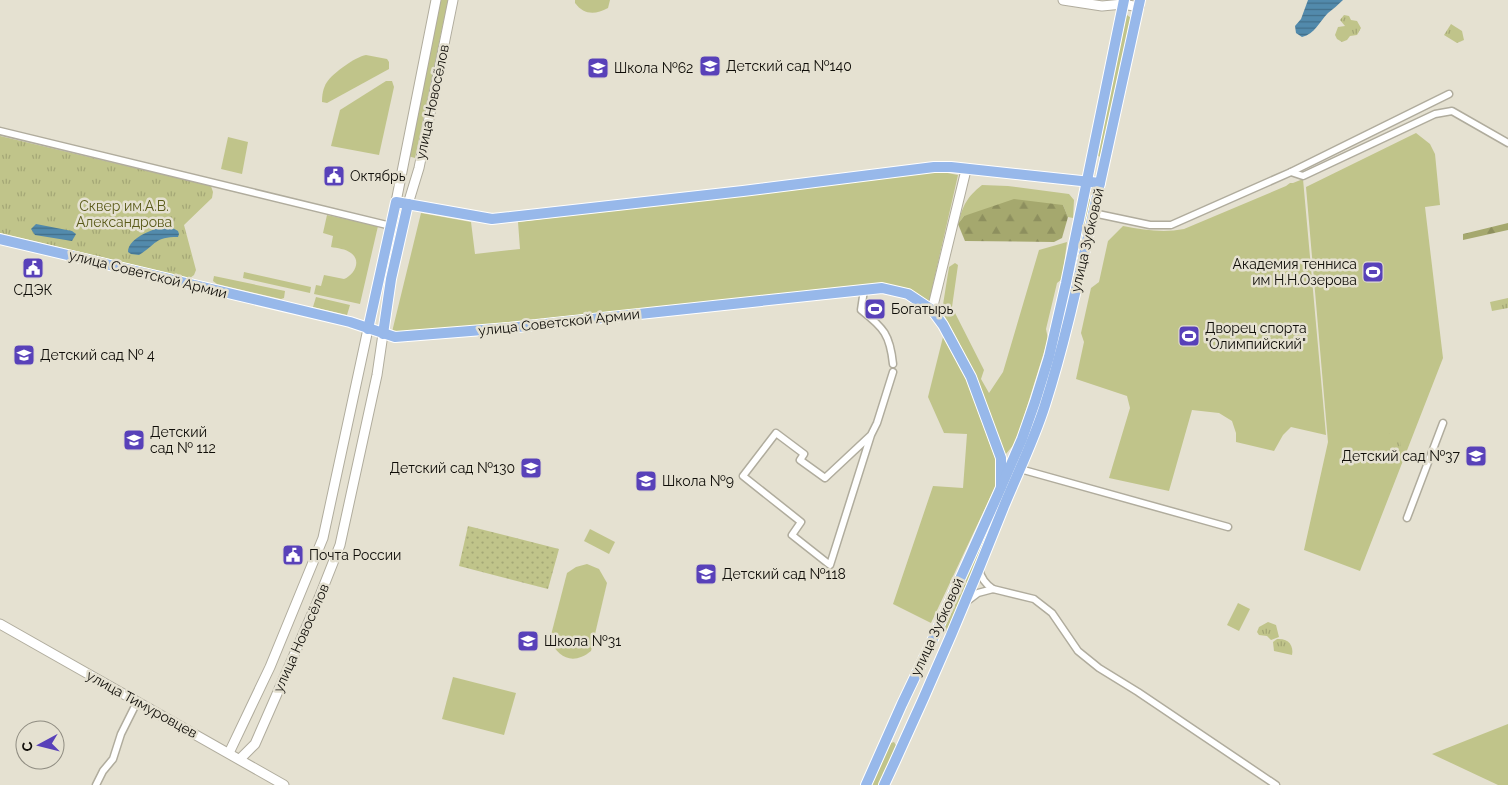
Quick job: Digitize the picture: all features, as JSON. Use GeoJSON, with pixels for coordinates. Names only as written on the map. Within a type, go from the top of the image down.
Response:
{"type":"FeatureCollection","features":[{"type":"Feature","properties":{"kind":"main road","name":"улица Зубковой"},"geometry":{"type":"LineString","coordinates":[[866,785],[1022,439],[1049,357],[1088,182],[1123,2]]}},
{"type":"Feature","properties":{"kind":"main road","name":"улица Зубковой"},"geometry":{"type":"LineString","coordinates":[[884,785],[965,603],[1042,414],[1059,360],[1139,4]]}},
{"type":"Feature","properties":{"kind":"main road"},"geometry":{"type":"LineString","coordinates":[[396,202],[492,219],[934,167],[1100,183]]}},
{"type":"Feature","properties":{"kind":"main road","name":"улица Новосёлов"},"geometry":{"type":"LineString","coordinates":[[368,329],[396,202]]}},
{"type":"Feature","properties":{"kind":"main road","name":"улица Новосёлов"},"geometry":{"type":"LineString","coordinates":[[383,334],[391,280],[408,204]]}},
{"type":"Feature","properties":{"kind":"main road","name":"улица Советской Армии"},"geometry":{"type":"LineString","coordinates":[[0,239],[332,318],[395,337],[882,288],[908,294],[932,310],[972,377],[1001,458],[1001,487]]}},
{"type":"Feature","properties":{"kind":"main road"},"geometry":{"type":"LineString","coordinates":[[1001,458],[1008,470],[1019,472]]}},
{"type":"Feature","properties":{"kind":"main road"},"geometry":{"type":"LineString","coordinates":[[938,627],[937,637],[942,640],[950,636]]}},
{"type":"Feature","properties":{"kind":"main road"},"geometry":{"type":"LineString","coordinates":[[902,704],[918,712]]}},
{"type":"Feature","properties":{"kind":"main road"},"geometry":{"type":"LineString","coordinates":[[893,723],[895,732],[902,735],[909,731]]}},
{"type":"Feature","properties":{"kind":"main road"},"geometry":{"type":"LineString","coordinates":[[886,741],[892,738],[899,740],[902,747]]}},
{"type":"Feature","properties":{"kind":"street","name":"улица Новосёлов"},"geometry":{"type":"LineString","coordinates":[[396,202],[436,0]]}},
{"type":"Feature","properties":{"kind":"street","name":"улица Новосёлов"},"geometry":{"type":"LineString","coordinates":[[408,204],[418,168],[454,0]]}},
{"type":"Feature","properties":{"kind":"street"},"geometry":{"type":"LineString","coordinates":[[1062,0],[1102,6],[1123,2],[1139,4]]}},
{"type":"Feature","properties":{"kind":"street"},"geometry":{"type":"LineString","coordinates":[[1093,213],[1150,225],[1171,225],[1291,172],[1449,94]]}},
{"type":"Feature","properties":{"kind":"street"},"geometry":{"type":"LineString","coordinates":[[1433,102],[1435,114]]}},
{"type":"Feature","properties":{"kind":"street"},"geometry":{"type":"LineString","coordinates":[[1291,172],[1303,176],[1435,114],[1452,111],[1508,144]]}},
{"type":"Feature","properties":{"kind":"street"},"geometry":{"type":"LineString","coordinates":[[0,131],[391,226]]}},
{"type":"Feature","properties":{"kind":"street"},"geometry":{"type":"LineString","coordinates":[[932,310],[966,170]]}},
{"type":"Feature","properties":{"kind":"street"},"geometry":{"type":"LineString","coordinates":[[864,290],[862,310],[881,326],[891,346],[893,368],[878,423],[871,435],[830,565],[792,534],[801,522],[743,476],[776,433],[804,454],[800,460],[825,478],[871,435]]}},
{"type":"Feature","properties":{"kind":"street","name":"улица Новосёлов"},"geometry":{"type":"LineString","coordinates":[[229,754],[270,668],[323,538],[368,329]]}},
{"type":"Feature","properties":{"kind":"street","name":"улица Новосёлов"},"geometry":{"type":"LineString","coordinates":[[240,759],[254,744],[337,554],[378,375],[383,334]]}},
{"type":"Feature","properties":{"kind":"street"},"geometry":{"type":"LineString","coordinates":[[350,419],[368,422]]}},
{"type":"Feature","properties":{"kind":"street"},"geometry":{"type":"LineString","coordinates":[[1407,518],[1443,423]]}},
{"type":"Feature","properties":{"kind":"street"},"geometry":{"type":"LineString","coordinates":[[1019,472],[1228,527]]}},
{"type":"Feature","properties":{"kind":"street"},"geometry":{"type":"LineString","coordinates":[[979,569],[982,578],[993,589]]}},
{"type":"Feature","properties":{"kind":"street"},"geometry":{"type":"LineString","coordinates":[[965,603],[978,593],[993,589],[1034,599],[1042,604],[1061,624],[1078,651],[1099,668],[1276,785]]}},
{"type":"Feature","properties":{"kind":"street","name":"улица Тимуровцев"},"geometry":{"type":"LineString","coordinates":[[0,624],[284,785]]}},
{"type":"Feature","properties":{"kind":"street"},"geometry":{"type":"LineString","coordinates":[[96,785],[103,771],[113,758],[121,734],[137,702]]}},
{"type":"Feature","properties":{"kind":"green space"},"geometry":{"type":"Polygon","coordinates":[[[440,0],[448,0],[415,158],[408,156],[440,0]]]}},
{"type":"Feature","properties":{"kind":"green space"},"geometry":{"type":"Polygon","coordinates":[[[575,0],[610,0],[608,8],[590,13],[578,7],[575,0]]]}},
{"type":"Feature","properties":{"kind":"green space"},"geometry":{"type":"Polygon","coordinates":[[[1127,15],[1131,18],[1131,23],[1100,157],[1097,155],[1125,16],[1127,15]]]}},
{"type":"Feature","properties":{"kind":"green space"},"geometry":{"type":"Polygon","coordinates":[[[1344,15],[1349,16],[1351,20],[1357,21],[1361,28],[1357,35],[1350,36],[1342,42],[1335,35],[1338,27],[1345,26],[1340,20],[1344,15]]]}},
{"type":"Feature","properties":{"kind":"green space"},"geometry":{"type":"Polygon","coordinates":[[[1451,24],[1462,31],[1464,40],[1457,43],[1444,35],[1451,24]]]}},
{"type":"Feature","properties":{"kind":"green space"},"geometry":{"type":"Polygon","coordinates":[[[366,55],[387,59],[389,69],[327,103],[322,102],[324,89],[330,78],[350,62],[366,55]]]}},
{"type":"Feature","properties":{"kind":"green space"},"geometry":{"type":"Polygon","coordinates":[[[386,81],[392,81],[394,87],[379,155],[331,146],[340,110],[386,81]]]}},
{"type":"Feature","properties":{"kind":"green space","name":"Академия тенниса им Н.Н.Озерова"},"geometry":{"type":"Polygon","coordinates":[[[1416,133],[1430,144],[1435,154],[1440,205],[1425,207],[1443,358],[1360,571],[1304,550],[1328,442],[1306,187],[1416,133]]]}},
{"type":"Feature","properties":{"kind":"green space","name":"Сквер им.А.В. Александрова"},"geometry":{"type":"Polygon","coordinates":[[[0,136],[211,186],[212,198],[184,225],[196,270],[194,275],[190,278],[0,233],[0,136]]]}},
{"type":"Feature","properties":{"kind":"green space"},"geometry":{"type":"Polygon","coordinates":[[[228,137],[248,142],[242,174],[221,169],[228,137]]]}},
{"type":"Feature","properties":{"kind":"green space"},"geometry":{"type":"Polygon","coordinates":[[[937,171],[958,175],[929,302],[910,289],[882,283],[396,334],[392,332],[421,213],[471,222],[475,254],[520,249],[518,222],[937,171]]]}},
{"type":"Feature","properties":{"kind":"green space"},"geometry":{"type":"Polygon","coordinates":[[[1303,179],[1326,435],[1291,427],[1283,435],[1274,451],[1236,442],[1236,433],[1232,421],[1219,413],[1192,410],[1169,491],[1109,478],[1130,408],[1127,396],[1076,379],[1084,342],[1081,333],[1091,288],[1099,282],[1108,241],[1123,226],[1169,231],[1184,229],[1303,179]]]}},
{"type":"Feature","properties":{"kind":"green space"},"geometry":{"type":"Polygon","coordinates":[[[982,185],[1008,186],[1069,194],[1074,200],[1073,218],[1068,217],[1063,205],[964,216],[958,224],[966,202],[982,185]]]}},
{"type":"Feature","properties":{"kind":"green space"},"geometry":{"type":"Polygon","coordinates":[[[1088,198],[1091,200],[1073,285],[1041,406],[1020,458],[1019,457],[1088,198]]]}},
{"type":"Feature","properties":{"kind":"green space"},"geometry":{"type":"Polygon","coordinates":[[[1014,199],[1063,205],[1068,217],[1062,238],[1054,242],[965,241],[958,224],[964,216],[1014,199]]]}},
{"type":"Feature","properties":{"kind":"green space"},"geometry":{"type":"Polygon","coordinates":[[[327,215],[378,226],[360,304],[314,294],[316,285],[321,286],[324,275],[344,279],[354,271],[356,264],[354,256],[349,252],[331,247],[333,236],[323,233],[327,215]]]}},
{"type":"Feature","properties":{"kind":"green space"},"geometry":{"type":"Polygon","coordinates":[[[1508,223],[1508,230],[1463,240],[1463,234],[1508,223]]]}},
{"type":"Feature","properties":{"kind":"green space"},"geometry":{"type":"Polygon","coordinates":[[[1067,242],[1062,279],[1057,283],[1046,329],[1048,339],[1016,442],[1005,455],[976,375],[942,311],[949,267],[955,263],[958,265],[952,307],[984,370],[981,379],[989,393],[1003,372],[1039,250],[1067,242]]]}},
{"type":"Feature","properties":{"kind":"green space"},"geometry":{"type":"Polygon","coordinates":[[[244,272],[311,287],[310,293],[243,278],[244,272]]]}},
{"type":"Feature","properties":{"kind":"green space"},"geometry":{"type":"Polygon","coordinates":[[[214,276],[285,291],[284,298],[281,299],[217,284],[213,281],[214,276]]]}},
{"type":"Feature","properties":{"kind":"green space"},"geometry":{"type":"Polygon","coordinates":[[[316,297],[350,305],[347,315],[313,307],[316,297]]]}},
{"type":"Feature","properties":{"kind":"green space"},"geometry":{"type":"Polygon","coordinates":[[[1508,298],[1508,308],[1492,311],[1490,302],[1508,298]]]}},
{"type":"Feature","properties":{"kind":"green space"},"geometry":{"type":"Polygon","coordinates":[[[943,337],[966,379],[995,458],[996,485],[931,623],[893,604],[933,486],[963,488],[967,434],[944,433],[928,397],[943,337]]]}},
{"type":"Feature","properties":{"kind":"green space"},"geometry":{"type":"Polygon","coordinates":[[[1399,433],[1401,448],[1390,450],[1388,434],[1399,433]]]}},
{"type":"Feature","properties":{"kind":"green space"},"geometry":{"type":"Polygon","coordinates":[[[1006,487],[950,627],[946,632],[943,631],[944,626],[1006,487]]]}},
{"type":"Feature","properties":{"kind":"green space"},"geometry":{"type":"Polygon","coordinates":[[[468,526],[559,549],[548,589],[459,566],[468,526]]]}},
{"type":"Feature","properties":{"kind":"green space"},"geometry":{"type":"Polygon","coordinates":[[[590,529],[615,542],[609,554],[584,541],[590,529]]]}},
{"type":"Feature","properties":{"kind":"green space"},"geometry":{"type":"Polygon","coordinates":[[[587,564],[599,569],[607,583],[591,651],[579,658],[567,658],[557,651],[550,639],[567,573],[576,567],[587,564]]]}},
{"type":"Feature","properties":{"kind":"green space"},"geometry":{"type":"Polygon","coordinates":[[[1238,603],[1250,609],[1239,631],[1227,625],[1238,603]]]}},
{"type":"Feature","properties":{"kind":"green space"},"geometry":{"type":"Polygon","coordinates":[[[1268,622],[1276,625],[1279,637],[1271,640],[1267,636],[1259,635],[1257,632],[1259,627],[1268,622]]]}},
{"type":"Feature","properties":{"kind":"green space"},"geometry":{"type":"Polygon","coordinates":[[[1277,639],[1287,641],[1291,645],[1292,655],[1274,651],[1273,642],[1277,639]]]}},
{"type":"Feature","properties":{"kind":"green space"},"geometry":{"type":"Polygon","coordinates":[[[453,677],[516,693],[504,735],[442,719],[453,677]]]}},
{"type":"Feature","properties":{"kind":"green space"},"geometry":{"type":"Polygon","coordinates":[[[1508,724],[1508,785],[1498,785],[1432,754],[1508,724]]]}},
{"type":"Feature","properties":{"kind":"green space"},"geometry":{"type":"Polygon","coordinates":[[[894,742],[897,747],[880,785],[870,785],[888,744],[894,742]]]}},
{"type":"Feature","properties":{"kind":"water"},"geometry":{"type":"Polygon","coordinates":[[[1308,0],[1343,0],[1328,13],[1314,30],[1302,37],[1296,33],[1295,26],[1301,19],[1308,0]]]}},
{"type":"Feature","properties":{"kind":"water"},"geometry":{"type":"Polygon","coordinates":[[[36,224],[72,231],[76,234],[72,241],[35,235],[31,229],[36,224]]]}},
{"type":"Feature","properties":{"kind":"water"},"geometry":{"type":"Polygon","coordinates":[[[169,226],[178,231],[178,237],[164,238],[139,255],[128,252],[129,247],[138,237],[158,228],[169,226]]]}},
{"type":"Feature","properties":{"kind":"place","name":"Детский сад №140"},"geometry":{"type":"Point","coordinates":[710,66]}},
{"type":"Feature","properties":{"kind":"place","name":"Школа №62"},"geometry":{"type":"Point","coordinates":[598,68]}},
{"type":"Feature","properties":{"kind":"place","name":"Октябрь"},"geometry":{"type":"Point","coordinates":[334,176]}},
{"type":"Feature","properties":{"kind":"place","name":"СДЭК"},"geometry":{"type":"Point","coordinates":[33,268]}},
{"type":"Feature","properties":{"kind":"place","name":"Академия тенниса им Н.Н.Озерова"},"geometry":{"type":"Point","coordinates":[1373,272]}},
{"type":"Feature","properties":{"kind":"place","name":"Богатырь"},"geometry":{"type":"Point","coordinates":[875,309]}},
{"type":"Feature","properties":{"kind":"place","name":"Дворец спорта \"Олимпийский\""},"geometry":{"type":"Point","coordinates":[1189,336]}},
{"type":"Feature","properties":{"kind":"place","name":"Детский сад № 4"},"geometry":{"type":"Point","coordinates":[24,355]}},
{"type":"Feature","properties":{"kind":"place","name":"Детский сад № 112"},"geometry":{"type":"Point","coordinates":[134,440]}},
{"type":"Feature","properties":{"kind":"place","name":"Детский сад №37"},"geometry":{"type":"Point","coordinates":[1476,456]}},
{"type":"Feature","properties":{"kind":"place","name":"Детский сад №130"},"geometry":{"type":"Point","coordinates":[531,468]}},
{"type":"Feature","properties":{"kind":"place","name":"Школа №9"},"geometry":{"type":"Point","coordinates":[646,481]}},
{"type":"Feature","properties":{"kind":"place","name":"Почта России"},"geometry":{"type":"Point","coordinates":[293,555]}},
{"type":"Feature","properties":{"kind":"place","name":"Детский сад №118"},"geometry":{"type":"Point","coordinates":[706,574]}},
{"type":"Feature","properties":{"kind":"place","name":"Школа №31"},"geometry":{"type":"Point","coordinates":[528,641]}}]}
